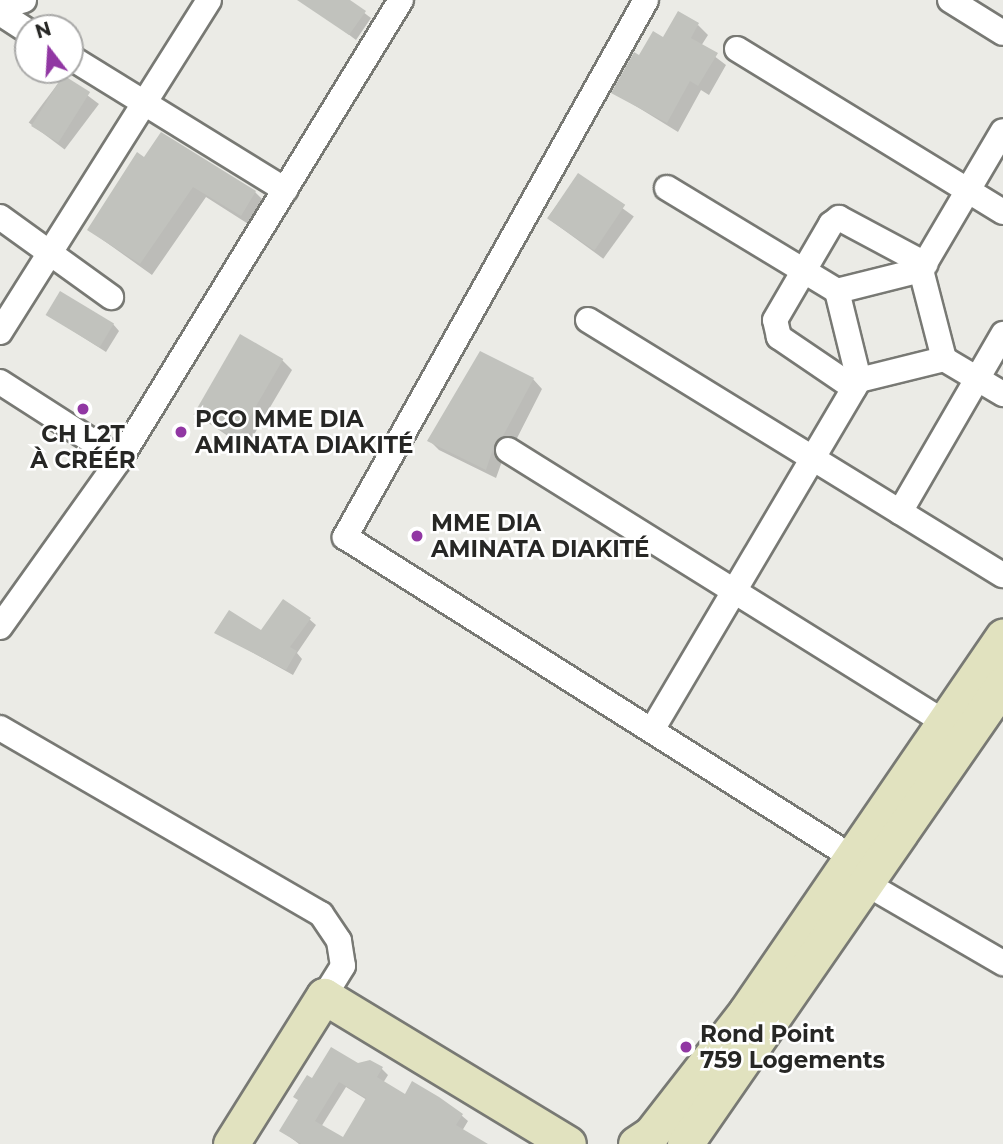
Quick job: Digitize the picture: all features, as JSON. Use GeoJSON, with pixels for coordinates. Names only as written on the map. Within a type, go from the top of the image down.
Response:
{"type":"FeatureCollection","features":[{"type":"Feature","properties":{"kind":"street"},"geometry":{"type":"LineString","coordinates":[[0,7],[24,0]]}},
{"type":"Feature","properties":{"kind":"street"},"geometry":{"type":"LineString","coordinates":[[0,332],[209,0]]}},
{"type":"Feature","properties":{"kind":"street"},"geometry":{"type":"LineString","coordinates":[[0,627],[120,458],[401,0]]}},
{"type":"Feature","properties":{"kind":"street"},"geometry":{"type":"LineString","coordinates":[[646,0],[345,537],[836,847]]}},
{"type":"Feature","properties":{"kind":"street"},"geometry":{"type":"LineString","coordinates":[[950,0],[1003,33]]}},
{"type":"Feature","properties":{"kind":"street"},"geometry":{"type":"LineString","coordinates":[[737,49],[1003,212]]}},
{"type":"Feature","properties":{"kind":"street"},"geometry":{"type":"LineString","coordinates":[[84,66],[285,190]]}},
{"type":"Feature","properties":{"kind":"street"},"geometry":{"type":"LineString","coordinates":[[1003,131],[923,267],[944,359],[1003,394]]}},
{"type":"Feature","properties":{"kind":"street"},"geometry":{"type":"LineString","coordinates":[[667,188],[837,291],[923,267]]}},
{"type":"Feature","properties":{"kind":"street"},"geometry":{"type":"LineString","coordinates":[[0,218],[111,297]]}},
{"type":"Feature","properties":{"kind":"street"},"geometry":{"type":"LineString","coordinates":[[923,267],[839,218],[775,320],[775,333],[856,384],[944,359]]}},
{"type":"Feature","properties":{"kind":"street"},"geometry":{"type":"LineString","coordinates":[[652,730],[856,384],[837,291]]}},
{"type":"Feature","properties":{"kind":"street"},"geometry":{"type":"LineString","coordinates":[[588,320],[1003,575]]}},
{"type":"Feature","properties":{"kind":"street"},"geometry":{"type":"LineString","coordinates":[[900,512],[1003,334]]}},
{"type":"Feature","properties":{"kind":"street"},"geometry":{"type":"LineString","coordinates":[[0,382],[120,458]]}},
{"type":"Feature","properties":{"kind":"street"},"geometry":{"type":"LineString","coordinates":[[508,450],[944,722]]}},
{"type":"Feature","properties":{"kind":"street"},"geometry":{"type":"LineString","coordinates":[[636,1144],[651,1135],[746,1012],[1003,636]]}},
{"type":"Feature","properties":{"kind":"street"},"geometry":{"type":"LineString","coordinates":[[685,1144],[1003,684]]}},
{"type":"Feature","properties":{"kind":"street"},"geometry":{"type":"LineString","coordinates":[[0,728],[321,914],[339,941],[343,966],[236,1142]]}},
{"type":"Feature","properties":{"kind":"street"},"geometry":{"type":"LineString","coordinates":[[865,883],[1003,963]]}},
{"type":"Feature","properties":{"kind":"street"},"geometry":{"type":"LineString","coordinates":[[324,996],[568,1144]]}},
{"type":"Feature","properties":{"kind":"building"},"geometry":{"type":"Polygon","coordinates":[[[297,0],[350,0],[366,11],[349,35],[297,0]]]}},
{"type":"Feature","properties":{"kind":"building"},"geometry":{"type":"Polygon","coordinates":[[[678,11],[699,23],[691,38],[718,53],[698,86],[690,81],[667,123],[611,93],[634,52],[639,55],[653,31],[663,37],[678,11]]]}},
{"type":"Feature","properties":{"kind":"building"},"geometry":{"type":"Polygon","coordinates":[[[57,84],[77,84],[90,92],[58,143],[31,126],[57,84]]]}},
{"type":"Feature","properties":{"kind":"building"},"geometry":{"type":"Polygon","coordinates":[[[161,132],[256,191],[241,216],[193,187],[140,264],[87,230],[137,152],[144,157],[161,132]]]}},
{"type":"Feature","properties":{"kind":"building"},"geometry":{"type":"Polygon","coordinates":[[[578,173],[625,205],[594,250],[547,219],[578,173]]]}},
{"type":"Feature","properties":{"kind":"building"},"geometry":{"type":"Polygon","coordinates":[[[60,291],[114,323],[100,347],[46,315],[60,291]]]}},
{"type":"Feature","properties":{"kind":"building"},"geometry":{"type":"Polygon","coordinates":[[[240,334],[283,359],[237,440],[194,415],[240,334]]]}},
{"type":"Feature","properties":{"kind":"building"},"geometry":{"type":"Polygon","coordinates":[[[480,351],[534,378],[503,436],[495,443],[486,470],[427,441],[480,351]]]}},
{"type":"Feature","properties":{"kind":"building"},"geometry":{"type":"Polygon","coordinates":[[[283,599],[311,618],[290,647],[297,651],[286,670],[214,633],[229,610],[261,630],[283,599]]]}},
{"type":"Feature","properties":{"kind":"building"},"geometry":{"type":"Polygon","coordinates":[[[331,1047],[358,1063],[370,1060],[383,1067],[377,1077],[405,1094],[412,1081],[463,1114],[456,1125],[488,1144],[301,1144],[279,1131],[298,1100],[293,1097],[307,1075],[312,1078],[331,1047]],[[339,1082],[315,1121],[343,1137],[366,1098],[339,1082]]]}},
{"type":"Feature","properties":{"kind":"place","name":"CH L2T À CRÉÉR"},"geometry":{"type":"Point","coordinates":[83,409]}},
{"type":"Feature","properties":{"kind":"place","name":"PCO MME DIA AMINATA DIAKITÉ"},"geometry":{"type":"Point","coordinates":[181,432]}},
{"type":"Feature","properties":{"kind":"place","name":"MME DIA AMINATA DIAKITÉ"},"geometry":{"type":"Point","coordinates":[417,536]}},
{"type":"Feature","properties":{"kind":"place","name":"Rond Point 759 Logements"},"geometry":{"type":"Point","coordinates":[686,1047]}}]}
